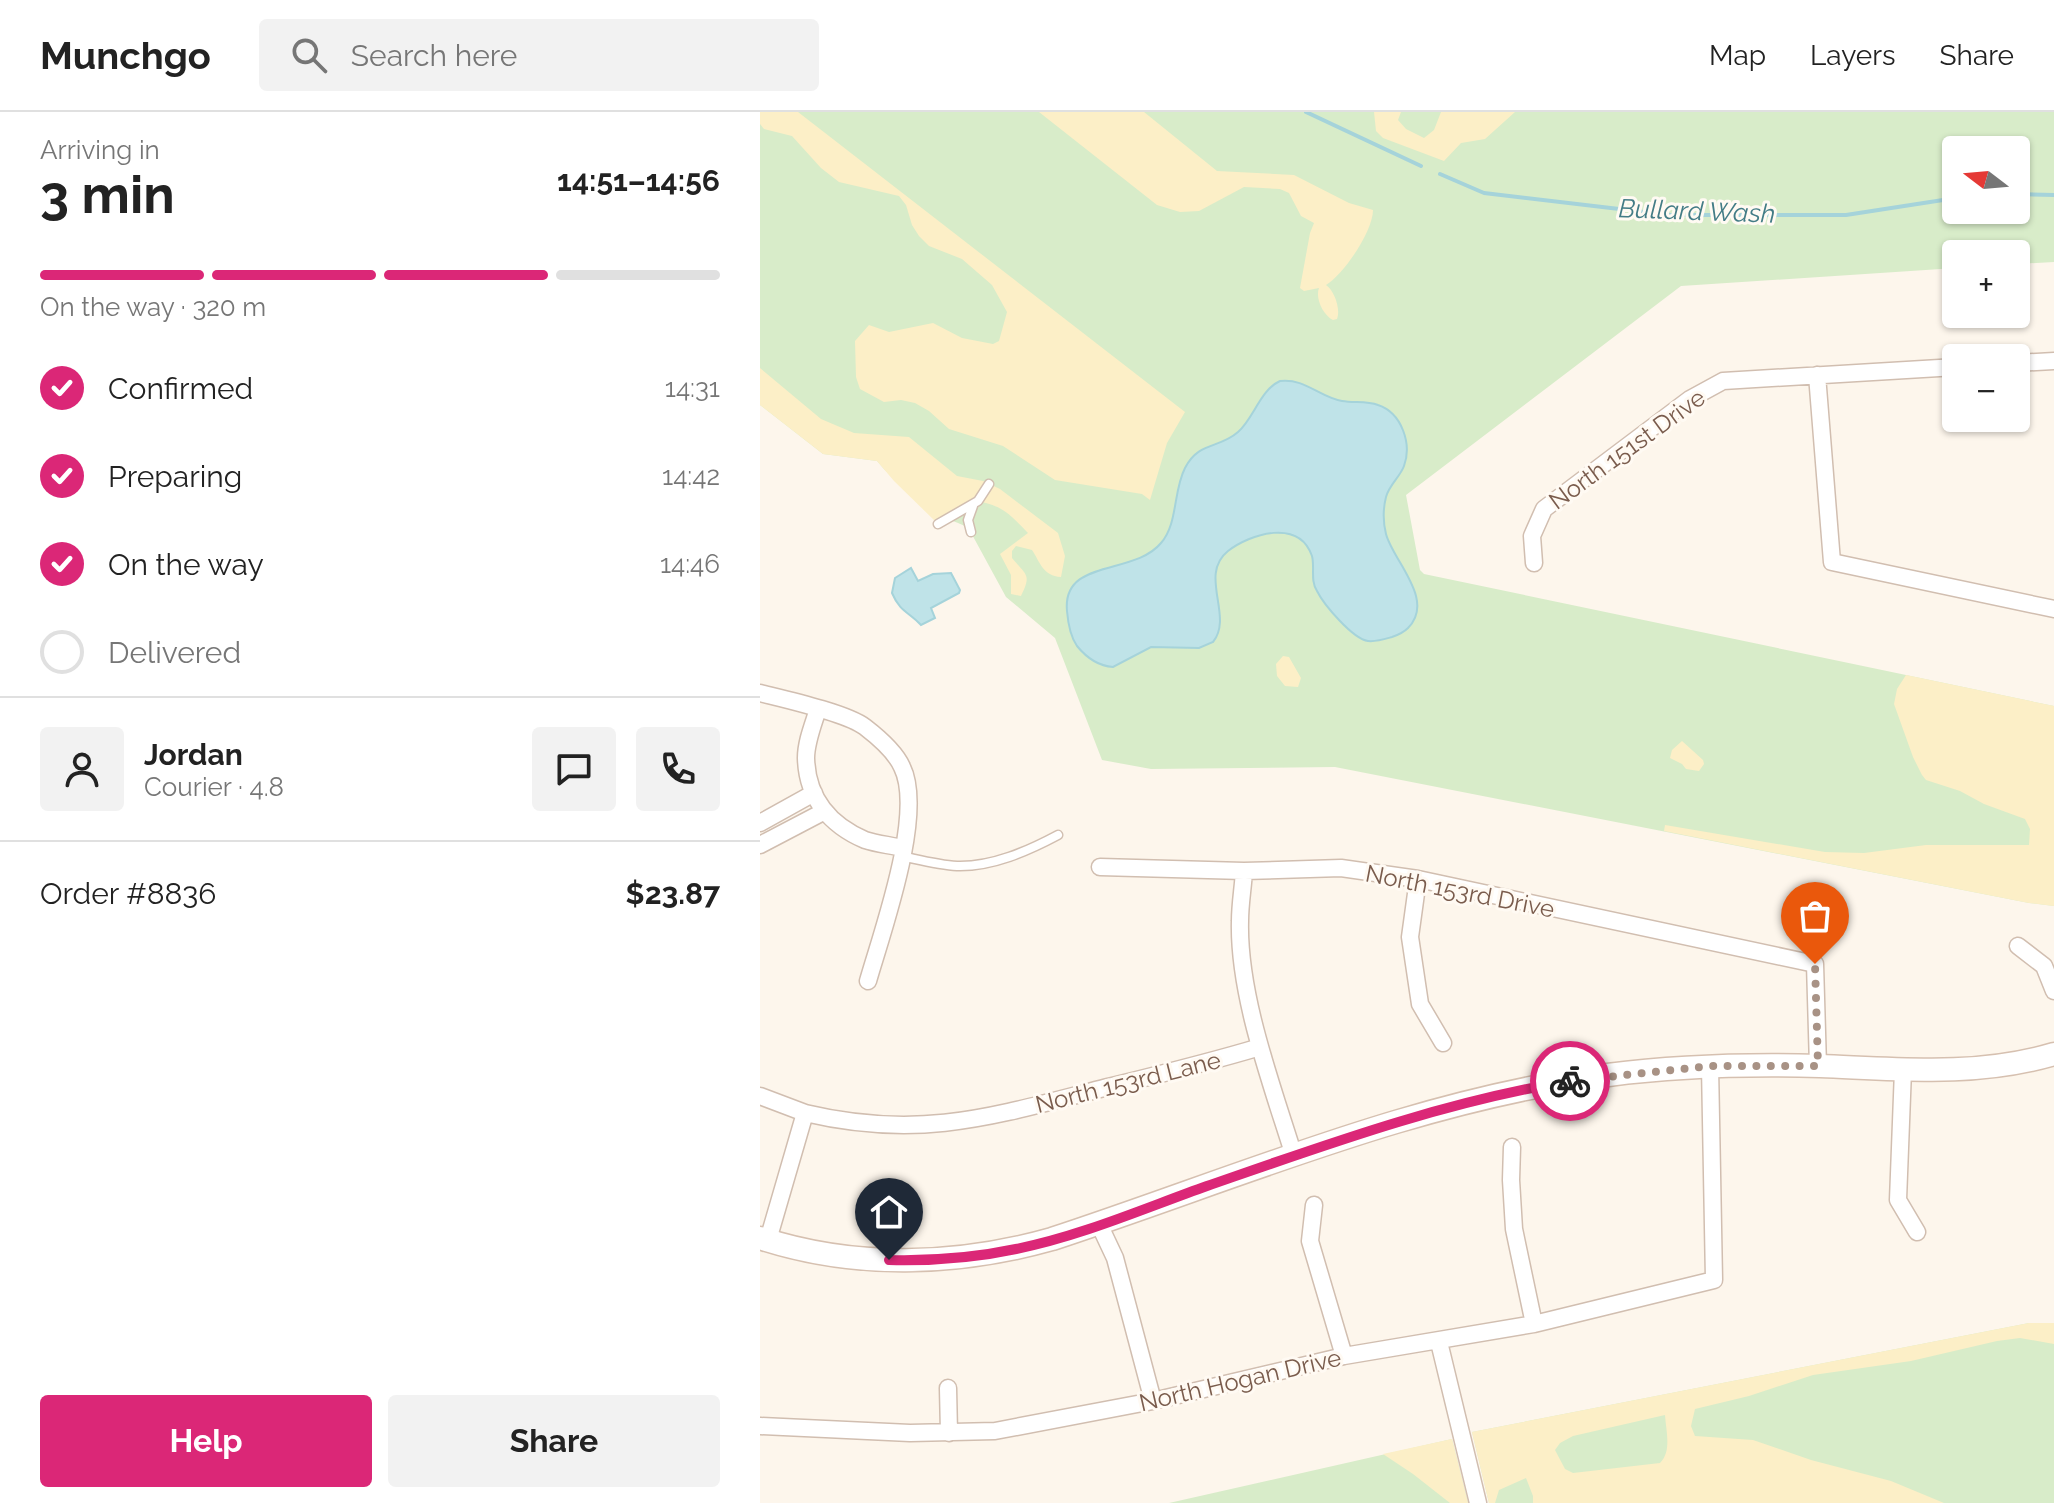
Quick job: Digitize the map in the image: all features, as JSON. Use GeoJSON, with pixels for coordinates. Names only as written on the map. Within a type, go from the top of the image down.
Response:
{"type":"FeatureCollection","features":[{"type":"Feature","properties":{"kind":"street"},"geometry":{"type":"LineString","coordinates":[[2030,362],[2054,361]]}},
{"type":"Feature","properties":{"kind":"street","name":"North 151st Drive"},"geometry":{"type":"LineString","coordinates":[[1534,563],[1532,536],[1544,509],[1690,399],[1723,381],[1942,368]]}},
{"type":"Feature","properties":{"kind":"street"},"geometry":{"type":"LineString","coordinates":[[1817,375],[1832,562],[2054,609]]}},
{"type":"Feature","properties":{"kind":"street"},"geometry":{"type":"LineString","coordinates":[[760,693],[862,725],[891,750],[903,768],[910,806],[894,895],[868,981]]}},
{"type":"Feature","properties":{"kind":"street"},"geometry":{"type":"LineString","coordinates":[[818,709],[806,759],[814,793],[823,812],[844,829],[902,852]]}},
{"type":"Feature","properties":{"kind":"street"},"geometry":{"type":"LineString","coordinates":[[760,823],[814,793]]}},
{"type":"Feature","properties":{"kind":"street"},"geometry":{"type":"LineString","coordinates":[[760,845],[823,812]]}},
{"type":"Feature","properties":{"kind":"street","name":"North 153rd Drive"},"geometry":{"type":"LineString","coordinates":[[1100,867],[1244,871],[1341,868],[1418,879],[1815,964],[1818,1066]]}},
{"type":"Feature","properties":{"kind":"street"},"geometry":{"type":"LineString","coordinates":[[1244,871],[1239,922],[1243,967],[1260,1047],[1294,1156]]}},
{"type":"Feature","properties":{"kind":"street"},"geometry":{"type":"LineString","coordinates":[[1418,879],[1410,937],[1420,1004],[1443,1043]]}},
{"type":"Feature","properties":{"kind":"street"},"geometry":{"type":"LineString","coordinates":[[2018,946],[2044,966],[2054,991]]}},
{"type":"Feature","properties":{"kind":"street","name":"North 153rd Lane"},"geometry":{"type":"LineString","coordinates":[[760,1096],[805,1113],[846,1121],[903,1127],[964,1123],[1260,1047]]}},
{"type":"Feature","properties":{"kind":"street"},"geometry":{"type":"LineString","coordinates":[[805,1113],[764,1239],[852,1258],[926,1261],[1019,1249],[1437,1108],[1482,1098],[1608,1075],[1710,1066],[1939,1071],[2001,1066],[2054,1054]]}},
{"type":"Feature","properties":{"kind":"street","name":"North Hogan Drive"},"geometry":{"type":"LineString","coordinates":[[760,1426],[949,1433],[995,1431],[1153,1401],[1344,1356],[1534,1324],[1714,1280],[1710,1066]]}},
{"type":"Feature","properties":{"kind":"street"},"geometry":{"type":"LineString","coordinates":[[1903,1070],[1898,1200],[1917,1232]]}},
{"type":"Feature","properties":{"kind":"street"},"geometry":{"type":"LineString","coordinates":[[1512,1147],[1514,1229],[1534,1324]]}},
{"type":"Feature","properties":{"kind":"street"},"geometry":{"type":"LineString","coordinates":[[1314,1205],[1310,1241],[1344,1356]]}},
{"type":"Feature","properties":{"kind":"street"},"geometry":{"type":"LineString","coordinates":[[1099,1224],[1115,1258],[1153,1401]]}},
{"type":"Feature","properties":{"kind":"street"},"geometry":{"type":"LineString","coordinates":[[1439,1342],[1478,1503]]}},
{"type":"Feature","properties":{"kind":"street"},"geometry":{"type":"LineString","coordinates":[[948,1388],[949,1433]]}},
{"type":"Feature","properties":{"kind":"lane"},"geometry":{"type":"LineString","coordinates":[[971,532],[968,516],[989,484]]}},
{"type":"Feature","properties":{"kind":"lane"},"geometry":{"type":"LineString","coordinates":[[938,524],[975,504]]}},
{"type":"Feature","properties":{"kind":"lane"},"geometry":{"type":"LineString","coordinates":[[902,852],[956,866],[970,865],[1016,854],[1058,835]]}},
{"type":"Feature","properties":{"kind":"green space"},"geometry":{"type":"Polygon","coordinates":[[[760,112],[2054,112],[2054,262],[2030,263],[2030,240],[1942,240],[1942,269],[1681,286],[1406,495],[1420,570],[1424,574],[2054,706],[2054,906],[1335,767],[1151,769],[1102,760],[1055,638],[1006,597],[969,529],[918,499],[877,461],[823,454],[760,405],[760,112]]]}},
{"type":"Feature","properties":{"kind":"green space"},"geometry":{"type":"Polygon","coordinates":[[[2029,1323],[2054,1323],[2054,1503],[1489,1503],[1472,1432],[2029,1323]]]}},
{"type":"Feature","properties":{"kind":"green space"},"geometry":{"type":"Polygon","coordinates":[[[1452,1439],[1468,1503],[1169,1503],[1452,1439]]]}},
{"type":"Feature","properties":{"kind":"sand"},"geometry":{"type":"Polygon","coordinates":[[[760,112],[798,112],[1185,412],[1167,443],[1150,500],[1142,494],[1055,480],[1003,446],[949,429],[915,403],[901,400],[884,402],[860,389],[856,377],[855,341],[869,325],[889,332],[933,323],[962,338],[993,344],[999,341],[1007,312],[992,285],[962,259],[929,246],[919,236],[899,196],[839,182],[821,168],[792,136],[764,129],[760,124],[760,112]]]}},
{"type":"Feature","properties":{"kind":"sand"},"geometry":{"type":"Polygon","coordinates":[[[1039,112],[1144,112],[1217,171],[1294,175],[1349,203],[1373,210],[1368,229],[1356,251],[1341,272],[1326,285],[1336,300],[1337,319],[1329,318],[1323,310],[1318,297],[1319,288],[1304,291],[1300,288],[1314,223],[1301,216],[1289,193],[1280,189],[1244,187],[1199,211],[1180,212],[1157,205],[1039,112]]]}},
{"type":"Feature","properties":{"kind":"sand"},"geometry":{"type":"Polygon","coordinates":[[[1374,112],[1401,112],[1398,120],[1406,129],[1424,138],[1434,130],[1441,112],[1515,112],[1485,139],[1461,143],[1444,161],[1383,138],[1376,131],[1374,112]]]}},
{"type":"Feature","properties":{"kind":"sand"},"geometry":{"type":"Polygon","coordinates":[[[760,368],[821,419],[854,433],[909,437],[957,476],[983,481],[1000,489],[1058,533],[1065,556],[1061,577],[1046,571],[1032,550],[1016,546],[1012,558],[1027,579],[1021,596],[1011,594],[1011,575],[1000,554],[1028,533],[1011,516],[995,506],[978,501],[938,524],[877,461],[823,454],[760,405],[760,368]]]}},
{"type":"Feature","properties":{"kind":"sand"},"geometry":{"type":"Polygon","coordinates":[[[1283,656],[1289,657],[1301,678],[1298,687],[1285,686],[1277,676],[1276,664],[1283,656]]]}},
{"type":"Feature","properties":{"kind":"sand"},"geometry":{"type":"Polygon","coordinates":[[[1906,675],[2054,706],[2054,906],[1664,831],[1665,825],[1825,852],[1864,853],[1926,845],[2029,845],[2030,829],[2025,819],[1926,780],[1922,775],[1894,704],[1897,689],[1906,675]]]}},
{"type":"Feature","properties":{"kind":"sand"},"geometry":{"type":"Polygon","coordinates":[[[1682,741],[1703,760],[1699,771],[1686,769],[1670,758],[1672,750],[1682,741]]]}},
{"type":"Feature","properties":{"kind":"sand"},"geometry":{"type":"Polygon","coordinates":[[[2029,1323],[2054,1323],[2054,1344],[2020,1338],[1997,1341],[1911,1361],[1813,1375],[1749,1396],[1695,1409],[1691,1426],[1695,1436],[1753,1440],[1811,1460],[1891,1481],[1944,1503],[1533,1503],[1526,1478],[1499,1490],[1495,1503],[1489,1503],[1472,1432],[2029,1323]],[[1665,1415],[1573,1436],[1560,1443],[1555,1450],[1565,1469],[1573,1473],[1660,1463],[1667,1447],[1665,1415]]]}},
{"type":"Feature","properties":{"kind":"sand"},"geometry":{"type":"Polygon","coordinates":[[[1452,1439],[1468,1503],[1450,1503],[1383,1454],[1452,1439]]]}},
{"type":"Feature","properties":{"kind":"water"},"geometry":{"type":"Polygon","coordinates":[[[1280,381],[1297,382],[1342,401],[1378,405],[1399,422],[1406,439],[1406,457],[1402,470],[1387,493],[1384,520],[1390,545],[1415,593],[1415,617],[1408,628],[1383,639],[1362,639],[1340,620],[1315,587],[1312,556],[1306,544],[1286,533],[1273,533],[1237,545],[1220,561],[1216,583],[1220,620],[1213,642],[1199,648],[1151,647],[1113,667],[1102,665],[1084,654],[1070,629],[1068,594],[1087,575],[1134,560],[1161,543],[1170,526],[1181,477],[1191,459],[1203,449],[1238,432],[1262,397],[1280,381]]]}},
{"type":"Feature","properties":{"kind":"water"},"geometry":{"type":"Polygon","coordinates":[[[911,568],[918,581],[933,574],[951,573],[960,590],[931,608],[935,618],[921,625],[902,608],[892,593],[895,578],[911,568]]]}},
{"type":"Feature","properties":{"kind":"waterway","name":"Bullard Wash"},"geometry":{"type":"LineString","coordinates":[[1306,112],[1421,166]]}},
{"type":"Feature","properties":{"kind":"waterway","name":"Bullard Wash"},"geometry":{"type":"LineString","coordinates":[[1440,174],[1484,193],[1670,215],[1846,215],[1942,200]]}},
{"type":"Feature","properties":{"kind":"waterway","name":"Bullard Wash"},"geometry":{"type":"LineString","coordinates":[[2030,194],[2054,195]]}},
{"type":"Feature","properties":{"kind":"way so far"},"geometry":{"type":"LineString","coordinates":[[1570,1081],[1710,1066],[1818,1066],[1815,964]]}},
{"type":"Feature","properties":{"kind":"route"},"geometry":{"type":"LineString","coordinates":[[889,1260],[957,1259],[1019,1249],[1437,1108],[1570,1081]]}}]}
